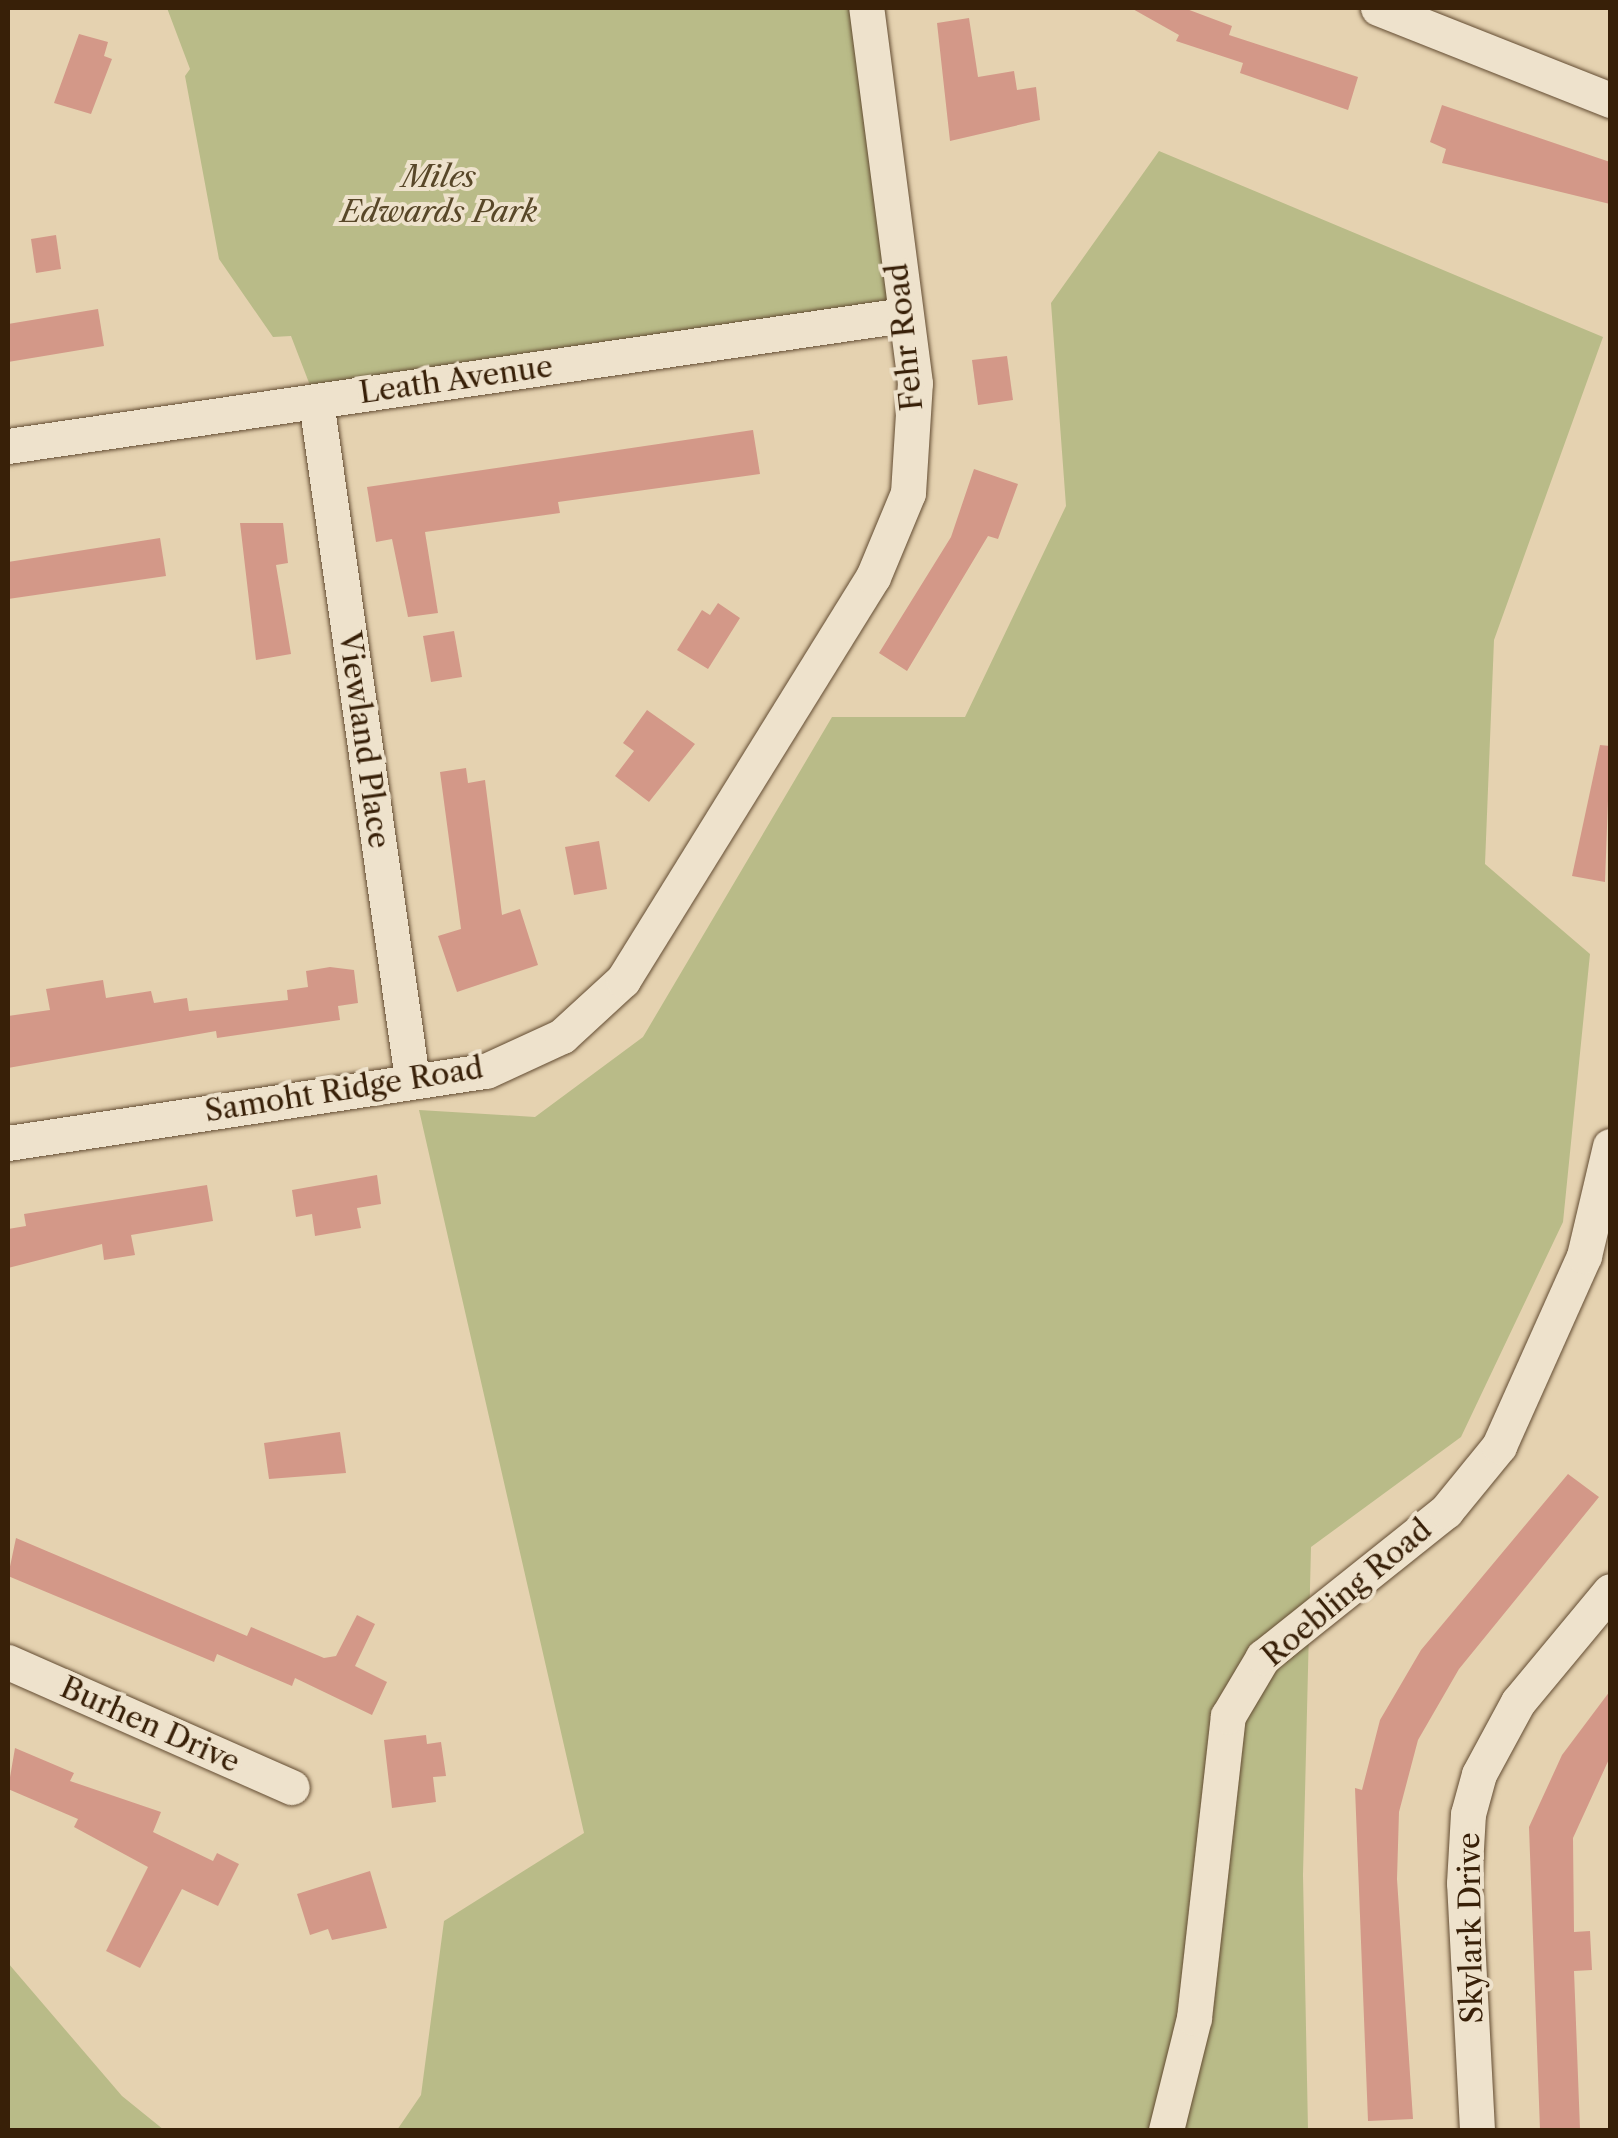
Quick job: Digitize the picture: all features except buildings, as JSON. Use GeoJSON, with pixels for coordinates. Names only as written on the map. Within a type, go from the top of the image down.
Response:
{"type":"FeatureCollection","features":[{"type":"Feature","properties":{"kind":"street","name":"Fehr Road"},"geometry":{"type":"LineString","coordinates":[[703,852],[873,576],[908,493],[914,383],[866,8]]}},
{"type":"Feature","properties":{"kind":"street"},"geometry":{"type":"LineString","coordinates":[[1378,8],[1610,100]]}},
{"type":"Feature","properties":{"kind":"street","name":"Leath Avenue"},"geometry":{"type":"LineString","coordinates":[[8,446],[904,315]]}},
{"type":"Feature","properties":{"kind":"street","name":"Viewland Place"},"geometry":{"type":"LineString","coordinates":[[316,401],[412,1079]]}},
{"type":"Feature","properties":{"kind":"street","name":"Samoht Ridge Road"},"geometry":{"type":"LineString","coordinates":[[8,1143],[486,1070],[573,1027],[623,980],[703,852]]}},
{"type":"Feature","properties":{"kind":"street","name":"Roebling Road"},"geometry":{"type":"LineString","coordinates":[[1166,2130],[1194,2018],[1228,1716],[1264,1657],[1446,1511],[1499,1446],[1584,1256],[1610,1146]]}},
{"type":"Feature","properties":{"kind":"street","name":"Skylark Drive"},"geometry":{"type":"LineString","coordinates":[[1477,2130],[1464,1882],[1468,1814],[1510,1713],[1610,1591]]}},
{"type":"Feature","properties":{"kind":"street","name":"Burhen Drive"},"geometry":{"type":"LineString","coordinates":[[8,1662],[292,1788]]}},
{"type":"Feature","properties":{"kind":"green space","name":"Miles Edwards Park"},"geometry":{"type":"Polygon","coordinates":[[[167,8],[866,8],[904,315],[316,401],[291,336],[273,337],[219,259],[185,76],[190,69],[167,8]]]}},
{"type":"Feature","properties":{"kind":"green space"},"geometry":{"type":"Polygon","coordinates":[[[1159,151],[1603,337],[1494,640],[1485,864],[1590,954],[1563,1222],[1461,1437],[1311,1547],[1303,1875],[1308,2130],[397,2130],[421,2095],[444,1921],[584,1833],[419,1110],[535,1117],[643,1037],[832,717],[965,717],[1066,506],[1051,303],[1159,151]]]}},
{"type":"Feature","properties":{"kind":"green space"},"geometry":{"type":"Polygon","coordinates":[[[8,1963],[122,2096],[164,2130],[8,2130],[8,1963]]]}}]}
